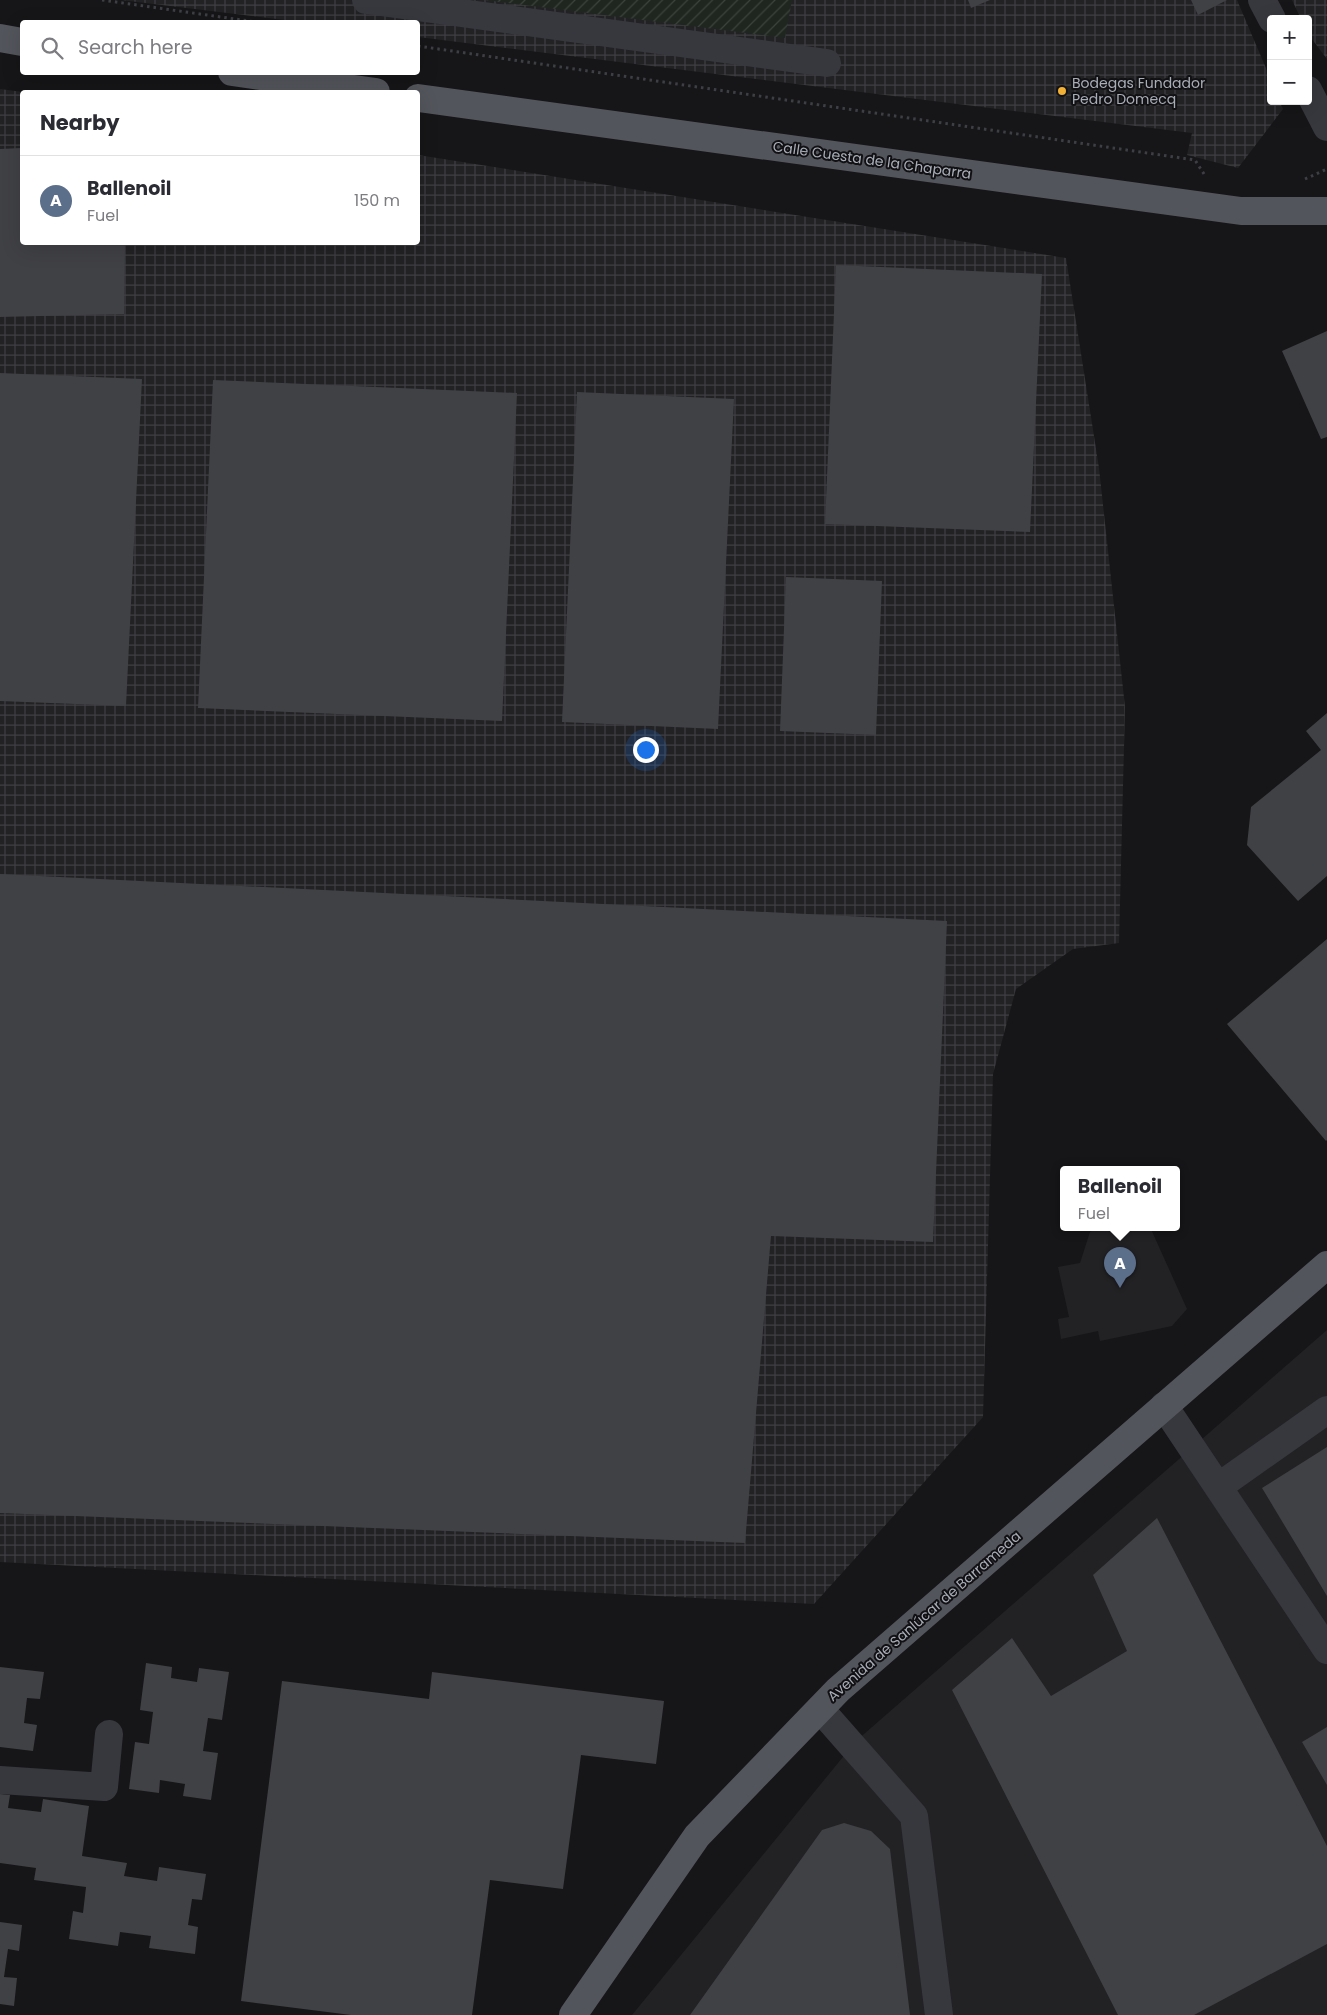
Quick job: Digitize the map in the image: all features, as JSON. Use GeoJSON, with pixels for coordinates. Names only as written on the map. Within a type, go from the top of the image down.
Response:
{"type":"FeatureCollection","features":[{"type":"Feature","properties":{"kind":"main road"},"geometry":{"type":"LineString","coordinates":[[0,38],[20,42]]}},
{"type":"Feature","properties":{"kind":"main road"},"geometry":{"type":"LineString","coordinates":[[254,75],[362,90]]}},
{"type":"Feature","properties":{"kind":"main road","name":"Calle Cuesta de la Chaparra"},"geometry":{"type":"LineString","coordinates":[[420,98],[1241,211],[1327,211]]}},
{"type":"Feature","properties":{"kind":"main road","name":"Avenida de Sanlúcar de Barrameda"},"geometry":{"type":"LineString","coordinates":[[573,2015],[697,1836],[820,1708],[846,1683],[1327,1265]]}},
{"type":"Feature","properties":{"kind":"street"},"geometry":{"type":"LineString","coordinates":[[366,0],[827,63]]}},
{"type":"Feature","properties":{"kind":"street"},"geometry":{"type":"LineString","coordinates":[[1262,0],[1270,15]]}},
{"type":"Feature","properties":{"kind":"street"},"geometry":{"type":"LineString","coordinates":[[1312,98],[1327,127]]}},
{"type":"Feature","properties":{"kind":"street"},"geometry":{"type":"LineString","coordinates":[[1164,1406],[1327,1650]]}},
{"type":"Feature","properties":{"kind":"street"},"geometry":{"type":"LineString","coordinates":[[1218,1487],[1327,1410]]}},
{"type":"Feature","properties":{"kind":"street"},"geometry":{"type":"LineString","coordinates":[[820,1708],[914,1816],[939,2015]]}},
{"type":"Feature","properties":{"kind":"street"},"geometry":{"type":"LineString","coordinates":[[0,1780],[104,1787],[109,1734]]}},
{"type":"Feature","properties":{"kind":"path"},"geometry":{"type":"LineString","coordinates":[[102,0],[242,20]]}},
{"type":"Feature","properties":{"kind":"path"},"geometry":{"type":"LineString","coordinates":[[420,46],[1195,160],[1205,175]]}},
{"type":"Feature","properties":{"kind":"path"},"geometry":{"type":"LineString","coordinates":[[1296,182],[1327,169]]}},
{"type":"Feature","properties":{"kind":"shaded area","name":"Bodegas Fundador Pedro Domecq"},"geometry":{"type":"Polygon","coordinates":[[[121,0],[1237,0],[1267,71],[1267,105],[1281,105],[1283,109],[1238,168],[1187,155],[1192,133],[420,37],[420,20],[286,20],[121,0]]]}},
{"type":"Feature","properties":{"kind":"shaded area"},"geometry":{"type":"Polygon","coordinates":[[[485,0],[792,0],[785,38],[485,0]]]}},
{"type":"Feature","properties":{"kind":"shaded area"},"geometry":{"type":"Polygon","coordinates":[[[1292,0],[1327,0],[1327,59],[1312,39],[1312,15],[1299,15],[1292,0]]]}},
{"type":"Feature","properties":{"kind":"shaded area"},"geometry":{"type":"Polygon","coordinates":[[[0,89],[20,92],[20,245],[420,245],[420,155],[1066,258],[1099,468],[1125,707],[1119,943],[1073,949],[1016,989],[993,1074],[983,1417],[814,1604],[0,1562],[0,89]]]}},
{"type":"Feature","properties":{"kind":"shaded area"},"geometry":{"type":"Polygon","coordinates":[[[1152,1231],[1187,1309],[1172,1326],[1100,1341],[1098,1331],[1061,1339],[1058,1319],[1069,1317],[1058,1267],[1080,1263],[1090,1232],[1152,1231]]]}},
{"type":"Feature","properties":{"kind":"shaded area"},"geometry":{"type":"Polygon","coordinates":[[[1327,1330],[1327,2015],[632,2015],[856,1741],[1327,1330]]]}},
{"type":"Feature","properties":{"kind":"building"},"geometry":{"type":"Polygon","coordinates":[[[968,0],[990,0],[971,8],[968,0]]]}},
{"type":"Feature","properties":{"kind":"building"},"geometry":{"type":"Polygon","coordinates":[[[1191,0],[1227,0],[1198,15],[1191,0]]]}},
{"type":"Feature","properties":{"kind":"building"},"geometry":{"type":"Polygon","coordinates":[[[20,148],[20,245],[125,245],[124,314],[0,317],[0,149],[20,148]]]}},
{"type":"Feature","properties":{"kind":"building"},"geometry":{"type":"Polygon","coordinates":[[[836,265],[1042,274],[1030,532],[825,524],[836,265]]]}},
{"type":"Feature","properties":{"kind":"building"},"geometry":{"type":"Polygon","coordinates":[[[1327,331],[1327,437],[1321,439],[1282,351],[1327,331]]]}},
{"type":"Feature","properties":{"kind":"building"},"geometry":{"type":"Polygon","coordinates":[[[0,373],[142,379],[126,706],[0,701],[0,373]]]}},
{"type":"Feature","properties":{"kind":"building"},"geometry":{"type":"Polygon","coordinates":[[[213,380],[517,393],[502,721],[198,708],[213,380]]]}},
{"type":"Feature","properties":{"kind":"building"},"geometry":{"type":"Polygon","coordinates":[[[577,392],[734,399],[718,729],[562,722],[577,392]]]}},
{"type":"Feature","properties":{"kind":"building"},"geometry":{"type":"Polygon","coordinates":[[[786,577],[882,581],[876,735],[780,731],[786,577]]]}},
{"type":"Feature","properties":{"kind":"building"},"geometry":{"type":"Polygon","coordinates":[[[1327,713],[1327,876],[1298,901],[1247,845],[1251,807],[1321,750],[1306,731],[1327,713]]]}},
{"type":"Feature","properties":{"kind":"building"},"geometry":{"type":"Polygon","coordinates":[[[0,874],[947,921],[933,1242],[771,1236],[745,1543],[0,1513],[0,874]]]}},
{"type":"Feature","properties":{"kind":"building"},"geometry":{"type":"Polygon","coordinates":[[[1327,939],[1327,1140],[1326,1141],[1227,1024],[1327,939]]]}},
{"type":"Feature","properties":{"kind":"building"},"geometry":{"type":"Polygon","coordinates":[[[1327,1447],[1327,1596],[1262,1488],[1327,1447]]]}},
{"type":"Feature","properties":{"kind":"building"},"geometry":{"type":"Polygon","coordinates":[[[1157,1518],[1327,1846],[1327,1944],[1194,2015],[1118,2015],[952,1690],[1012,1638],[1051,1696],[1127,1651],[1093,1575],[1157,1518]]]}},
{"type":"Feature","properties":{"kind":"building"},"geometry":{"type":"Polygon","coordinates":[[[146,1663],[172,1667],[171,1678],[197,1682],[199,1668],[229,1672],[222,1720],[208,1718],[203,1751],[218,1753],[211,1800],[183,1796],[185,1784],[160,1780],[159,1793],[129,1789],[135,1742],[149,1744],[153,1712],[140,1710],[146,1663]]]}},
{"type":"Feature","properties":{"kind":"building"},"geometry":{"type":"Polygon","coordinates":[[[0,1667],[44,1672],[40,1699],[27,1698],[24,1723],[37,1725],[33,1751],[0,1747],[0,1667]]]}},
{"type":"Feature","properties":{"kind":"building"},"geometry":{"type":"Polygon","coordinates":[[[432,1672],[664,1701],[656,1764],[581,1755],[563,1889],[490,1880],[472,2015],[351,2015],[241,2001],[282,1681],[429,1699],[432,1672]]]}},
{"type":"Feature","properties":{"kind":"building"},"geometry":{"type":"Polygon","coordinates":[[[1327,1727],[1327,1785],[1302,1742],[1327,1727]]]}},
{"type":"Feature","properties":{"kind":"building"},"geometry":{"type":"Polygon","coordinates":[[[0,1794],[10,1795],[8,1808],[41,1812],[43,1799],[89,1806],[82,1856],[127,1863],[124,1876],[157,1881],[159,1867],[206,1874],[202,1900],[192,1899],[188,1925],[198,1927],[195,1954],[149,1948],[151,1936],[120,1932],[118,1946],[69,1939],[73,1911],[83,1913],[86,1887],[34,1880],[36,1868],[0,1863],[0,1794]]]}},
{"type":"Feature","properties":{"kind":"building"},"geometry":{"type":"Polygon","coordinates":[[[844,1823],[871,1831],[890,1849],[910,2015],[690,2015],[822,1830],[844,1823]]]}},
{"type":"Feature","properties":{"kind":"building"},"geometry":{"type":"Polygon","coordinates":[[[0,1922],[22,1925],[19,1951],[8,1949],[4,1977],[17,1978],[14,2006],[0,2004],[0,1922]]]}},
{"type":"Feature","properties":{"kind":"place","name":"Bodegas Fundador Pedro Domecq"},"geometry":{"type":"Point","coordinates":[1062,91]}},
{"type":"Feature","properties":{"kind":"place","name":"Ballenoil"},"geometry":{"type":"Point","coordinates":[1120,1288]}}]}
